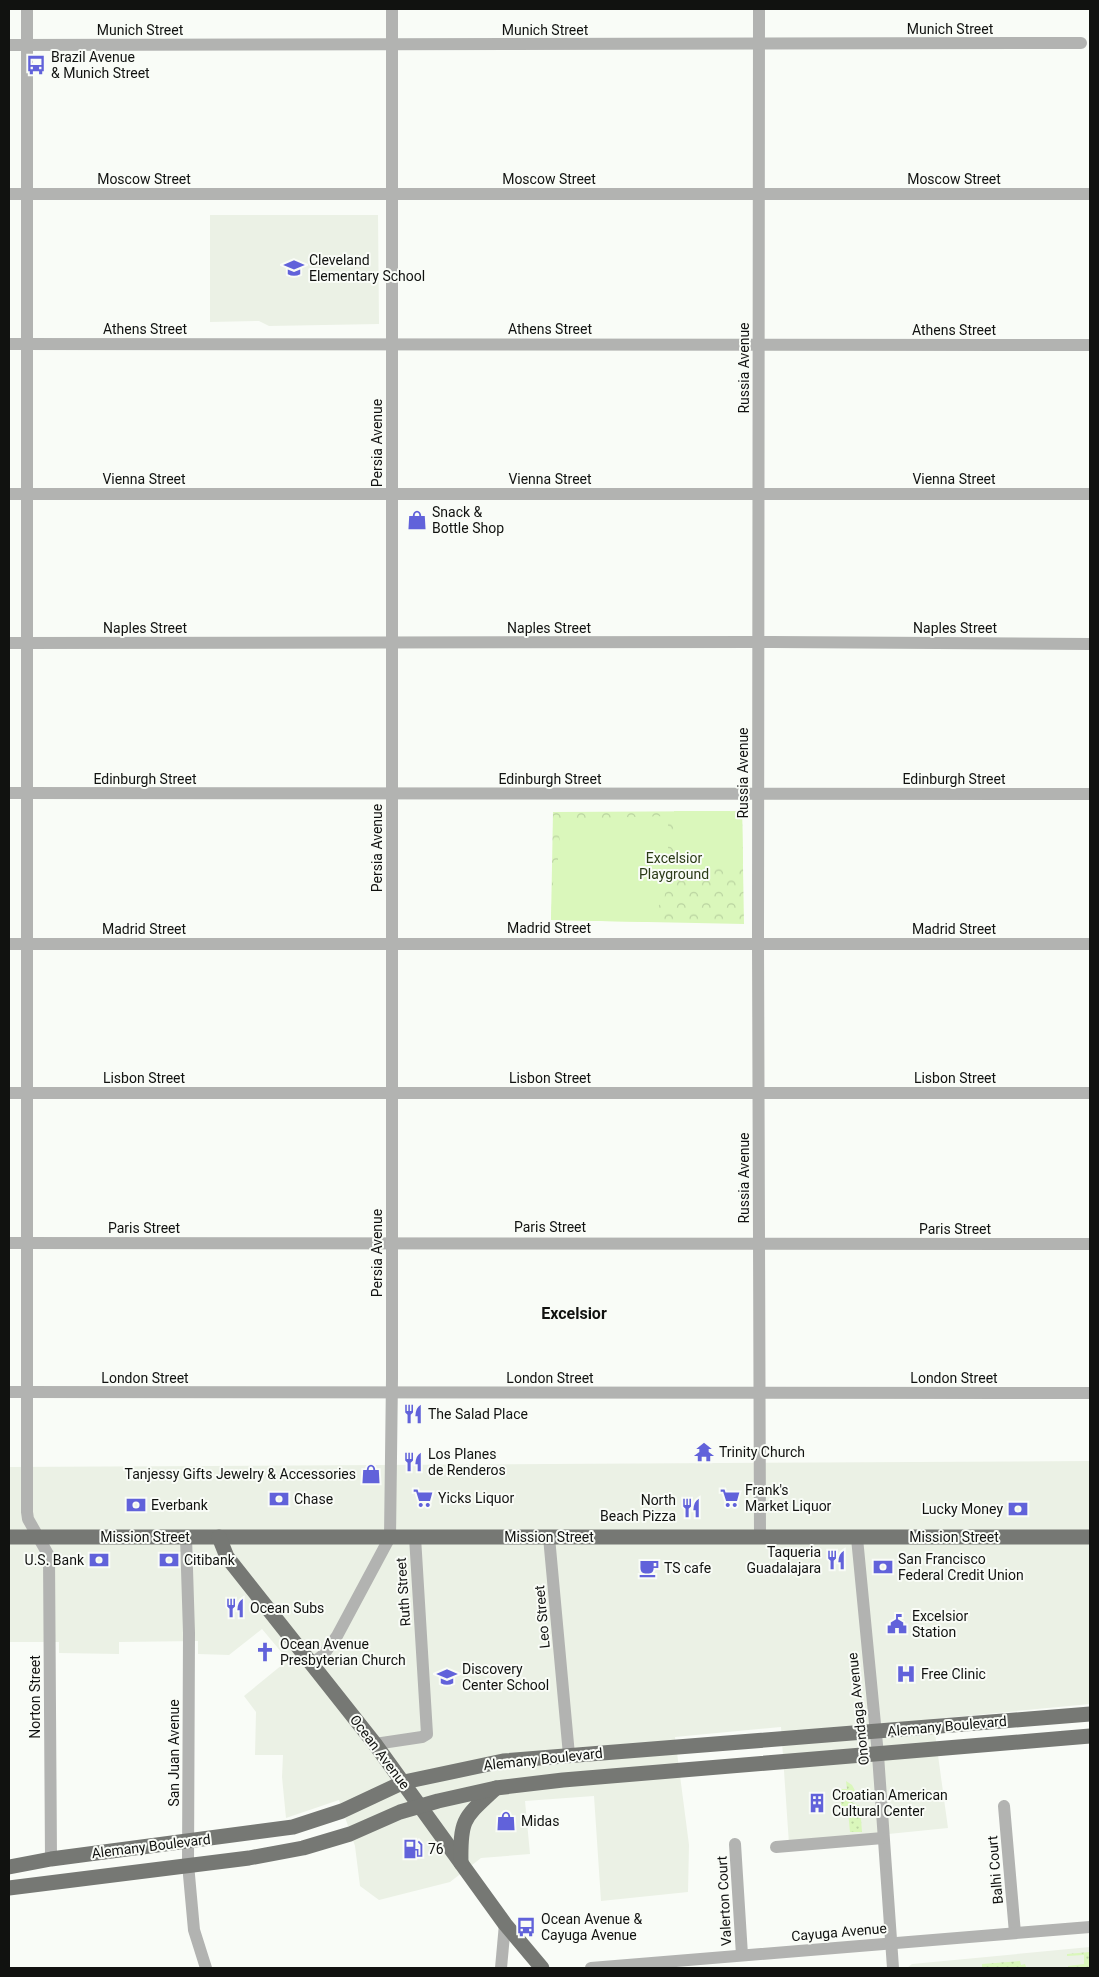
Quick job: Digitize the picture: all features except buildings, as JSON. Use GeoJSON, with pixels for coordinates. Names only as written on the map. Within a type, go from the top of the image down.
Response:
{"type":"FeatureCollection","features":[{"type":"Feature","properties":{"kind":"main road","name":"Mission Street"},"geometry":{"type":"LineString","coordinates":[[9,1537],[1090,1537]]}},
{"type":"Feature","properties":{"kind":"main road","name":"Ocean Avenue"},"geometry":{"type":"LineString","coordinates":[[219,1537],[227,1557],[375,1744],[505,1924],[542,1968]]}},
{"type":"Feature","properties":{"kind":"main road","name":"Alemany Boulevard"},"geometry":{"type":"LineString","coordinates":[[9,1868],[51,1859],[292,1827],[342,1811],[404,1782],[503,1760],[844,1733],[876,1733],[1090,1714]]}},
{"type":"Feature","properties":{"kind":"main road","name":"Alemany Boulevard"},"geometry":{"type":"LineString","coordinates":[[9,1888],[188,1864],[249,1858],[303,1848],[350,1834],[400,1812],[463,1794],[496,1788],[1090,1736]]}},
{"type":"Feature","properties":{"kind":"main road"},"geometry":{"type":"LineString","coordinates":[[461,1862],[462,1824],[467,1815],[496,1788]]}},
{"type":"Feature","properties":{"kind":"street","name":"Norton Street"},"geometry":{"type":"LineString","coordinates":[[27,9],[26,1243],[28,1519],[49,1556],[51,1859]]}},
{"type":"Feature","properties":{"kind":"street","name":"Persia Avenue"},"geometry":{"type":"LineString","coordinates":[[312,1664],[324,1654],[337,1636],[390,1537],[392,1392],[392,9]]}},
{"type":"Feature","properties":{"kind":"street","name":"Russia Avenue"},"geometry":{"type":"LineString","coordinates":[[759,9],[758,944],[760,1537]]}},
{"type":"Feature","properties":{"kind":"street","name":"Munich Street"},"geometry":{"type":"LineString","coordinates":[[9,45],[1081,43]]}},
{"type":"Feature","properties":{"kind":"street","name":"Moscow Street"},"geometry":{"type":"LineString","coordinates":[[9,194],[1090,194]]}},
{"type":"Feature","properties":{"kind":"street","name":"Athens Street"},"geometry":{"type":"LineString","coordinates":[[9,344],[1090,345]]}},
{"type":"Feature","properties":{"kind":"street","name":"Vienna Street"},"geometry":{"type":"LineString","coordinates":[[9,494],[1090,494]]}},
{"type":"Feature","properties":{"kind":"street","name":"Naples Street"},"geometry":{"type":"LineString","coordinates":[[9,643],[759,642],[1090,644]]}},
{"type":"Feature","properties":{"kind":"street","name":"Edinburgh Street"},"geometry":{"type":"LineString","coordinates":[[9,793],[1090,794]]}},
{"type":"Feature","properties":{"kind":"street","name":"Madrid Street"},"geometry":{"type":"LineString","coordinates":[[9,944],[1090,944]]}},
{"type":"Feature","properties":{"kind":"street","name":"Lisbon Street"},"geometry":{"type":"LineString","coordinates":[[9,1093],[1090,1093]]}},
{"type":"Feature","properties":{"kind":"street","name":"Paris Street"},"geometry":{"type":"LineString","coordinates":[[9,1243],[1090,1244]]}},
{"type":"Feature","properties":{"kind":"street","name":"London Street"},"geometry":{"type":"LineString","coordinates":[[9,1392],[1090,1393]]}},
{"type":"Feature","properties":{"kind":"street","name":"San Juan Avenue"},"geometry":{"type":"LineString","coordinates":[[186,1537],[189,1633],[188,1864],[194,1930],[206,1968]]}},
{"type":"Feature","properties":{"kind":"street","name":"Ruth Street"},"geometry":{"type":"LineString","coordinates":[[375,1744],[422,1737],[427,1734],[415,1537]]}},
{"type":"Feature","properties":{"kind":"street","name":"Leo Street"},"geometry":{"type":"LineString","coordinates":[[549,1537],[570,1755]]}},
{"type":"Feature","properties":{"kind":"street","name":"Onondaga Avenue"},"geometry":{"type":"LineString","coordinates":[[857,1538],[878,1755],[882,1838],[893,1968]]}},
{"type":"Feature","properties":{"kind":"street","name":"Balhi Court"},"geometry":{"type":"LineString","coordinates":[[1004,1806],[1015,1933]]}},
{"type":"Feature","properties":{"kind":"street"},"geometry":{"type":"LineString","coordinates":[[776,1847],[882,1838]]}},
{"type":"Feature","properties":{"kind":"street","name":"Valerton Court"},"geometry":{"type":"LineString","coordinates":[[735,1844],[742,1955]]}},
{"type":"Feature","properties":{"kind":"street"},"geometry":{"type":"LineString","coordinates":[[501,1968],[505,1924]]}},
{"type":"Feature","properties":{"kind":"street","name":"Cayuga Avenue"},"geometry":{"type":"LineString","coordinates":[[591,1968],[1090,1927]]}},
{"type":"Feature","properties":{"kind":"shaded area","name":"Cleveland Elementary School"},"geometry":{"type":"Polygon","coordinates":[[[210,215],[378,215],[379,324],[269,326],[259,321],[210,322],[210,215]]]}},
{"type":"Feature","properties":{"kind":"shaded area"},"geometry":{"type":"Polygon","coordinates":[[[1090,1461],[1090,1704],[933,1719],[948,1828],[789,1844],[781,1727],[675,1737],[689,1845],[688,1892],[601,1901],[594,1796],[525,1801],[530,1854],[481,1858],[450,1882],[379,1900],[360,1886],[355,1846],[339,1800],[286,1818],[282,1777],[283,1755],[255,1755],[256,1712],[244,1696],[288,1660],[262,1629],[229,1655],[198,1654],[198,1641],[119,1642],[119,1654],[59,1653],[59,1642],[9,1642],[9,1467],[1090,1461]]]}},
{"type":"Feature","properties":{"kind":"shaded area"},"geometry":{"type":"Polygon","coordinates":[[[1090,1947],[1090,1968],[907,1968],[912,1964],[1090,1947]]]}},
{"type":"Feature","properties":{"kind":"green space"},"geometry":{"type":"Polygon","coordinates":[[[674,811],[742,811],[743,864],[708,864],[708,879],[674,878],[674,811]]]}},
{"type":"Feature","properties":{"kind":"green space","name":"Excelsior Playground"},"geometry":{"type":"Polygon","coordinates":[[[742,811],[744,924],[551,920],[553,812],[742,811]]]}},
{"type":"Feature","properties":{"kind":"green space"},"geometry":{"type":"Polygon","coordinates":[[[668,816],[668,867],[665,894],[652,922],[551,920],[554,866],[558,865],[558,854],[561,853],[558,825],[565,818],[596,820],[596,818],[668,816]]]}},
{"type":"Feature","properties":{"kind":"green space"},"geometry":{"type":"Polygon","coordinates":[[[846,1781],[852,1785],[859,1798],[846,1793],[840,1793],[840,1789],[847,1789],[846,1781]]]}},
{"type":"Feature","properties":{"kind":"green space"},"geometry":{"type":"Polygon","coordinates":[[[847,1800],[860,1806],[862,1832],[850,1832],[848,1811],[841,1811],[841,1801],[847,1800]]]}},
{"type":"Feature","properties":{"kind":"green space"},"geometry":{"type":"Polygon","coordinates":[[[1090,1952],[1090,1968],[1069,1968],[1068,1966],[1084,1964],[1084,1955],[1067,1956],[1067,1954],[1090,1952]]]}},
{"type":"Feature","properties":{"kind":"green space"},"geometry":{"type":"Polygon","coordinates":[[[1020,1961],[1021,1965],[1025,1964],[1026,1967],[982,1968],[982,1964],[1020,1961]]]}},
{"type":"Feature","properties":{"kind":"place","name":"Brazil Avenue & Munich Street"},"geometry":{"type":"Point","coordinates":[36,65]}},
{"type":"Feature","properties":{"kind":"place","name":"Cleveland Elementary School"},"geometry":{"type":"Point","coordinates":[294,268]}},
{"type":"Feature","properties":{"kind":"place","name":"Snack & Bottle Shop"},"geometry":{"type":"Point","coordinates":[417,520]}},
{"type":"Feature","properties":{"kind":"place","name":"The Salad Place"},"geometry":{"type":"Point","coordinates":[413,1414]}},
{"type":"Feature","properties":{"kind":"place","name":"Trinity Church"},"geometry":{"type":"Point","coordinates":[704,1452]}},
{"type":"Feature","properties":{"kind":"place","name":"Los Planes de Renderos"},"geometry":{"type":"Point","coordinates":[413,1462]}},
{"type":"Feature","properties":{"kind":"place","name":"Tanjessy Gifts Jewelry & Accessories"},"geometry":{"type":"Point","coordinates":[371,1474]}},
{"type":"Feature","properties":{"kind":"place","name":"Yicks Liquor"},"geometry":{"type":"Point","coordinates":[423,1498]}},
{"type":"Feature","properties":{"kind":"place","name":"Frank's Market Liquor"},"geometry":{"type":"Point","coordinates":[730,1498]}},
{"type":"Feature","properties":{"kind":"place","name":"Chase"},"geometry":{"type":"Point","coordinates":[279,1499]}},
{"type":"Feature","properties":{"kind":"place","name":"Everbank"},"geometry":{"type":"Point","coordinates":[136,1505]}},
{"type":"Feature","properties":{"kind":"place","name":"North Beach Pizza"},"geometry":{"type":"Point","coordinates":[691,1508]}},
{"type":"Feature","properties":{"kind":"place","name":"Lucky Money"},"geometry":{"type":"Point","coordinates":[1018,1509]}},
{"type":"Feature","properties":{"kind":"place","name":"U.S. Bank"},"geometry":{"type":"Point","coordinates":[99,1560]}},
{"type":"Feature","properties":{"kind":"place","name":"Citibank"},"geometry":{"type":"Point","coordinates":[169,1560]}},
{"type":"Feature","properties":{"kind":"place","name":"Taqueria Guadalajara"},"geometry":{"type":"Point","coordinates":[836,1560]}},
{"type":"Feature","properties":{"kind":"place","name":"San Francisco Federal Credit Union"},"geometry":{"type":"Point","coordinates":[883,1567]}},
{"type":"Feature","properties":{"kind":"place","name":"TS cafe"},"geometry":{"type":"Point","coordinates":[649,1568]}},
{"type":"Feature","properties":{"kind":"place","name":"Ocean Subs"},"geometry":{"type":"Point","coordinates":[235,1608]}},
{"type":"Feature","properties":{"kind":"place","name":"Excelsior Station"},"geometry":{"type":"Point","coordinates":[897,1624]}},
{"type":"Feature","properties":{"kind":"place","name":"Ocean Avenue Presbyterian Church"},"geometry":{"type":"Point","coordinates":[265,1652]}},
{"type":"Feature","properties":{"kind":"place","name":"Free Clinic"},"geometry":{"type":"Point","coordinates":[906,1674]}},
{"type":"Feature","properties":{"kind":"place","name":"Discovery Center School"},"geometry":{"type":"Point","coordinates":[447,1677]}},
{"type":"Feature","properties":{"kind":"place","name":"Croatian American Cultural Center"},"geometry":{"type":"Point","coordinates":[817,1803]}},
{"type":"Feature","properties":{"kind":"place","name":"Midas"},"geometry":{"type":"Point","coordinates":[506,1821]}},
{"type":"Feature","properties":{"kind":"place","name":"76"},"geometry":{"type":"Point","coordinates":[413,1849]}},
{"type":"Feature","properties":{"kind":"place","name":"Ocean Avenue & Cayuga Avenue"},"geometry":{"type":"Point","coordinates":[526,1927]}},
{"type":"Feature","properties":{"kind":"district","name":"Excelsior"},"geometry":{"type":"Point","coordinates":[574,1313]}}]}
